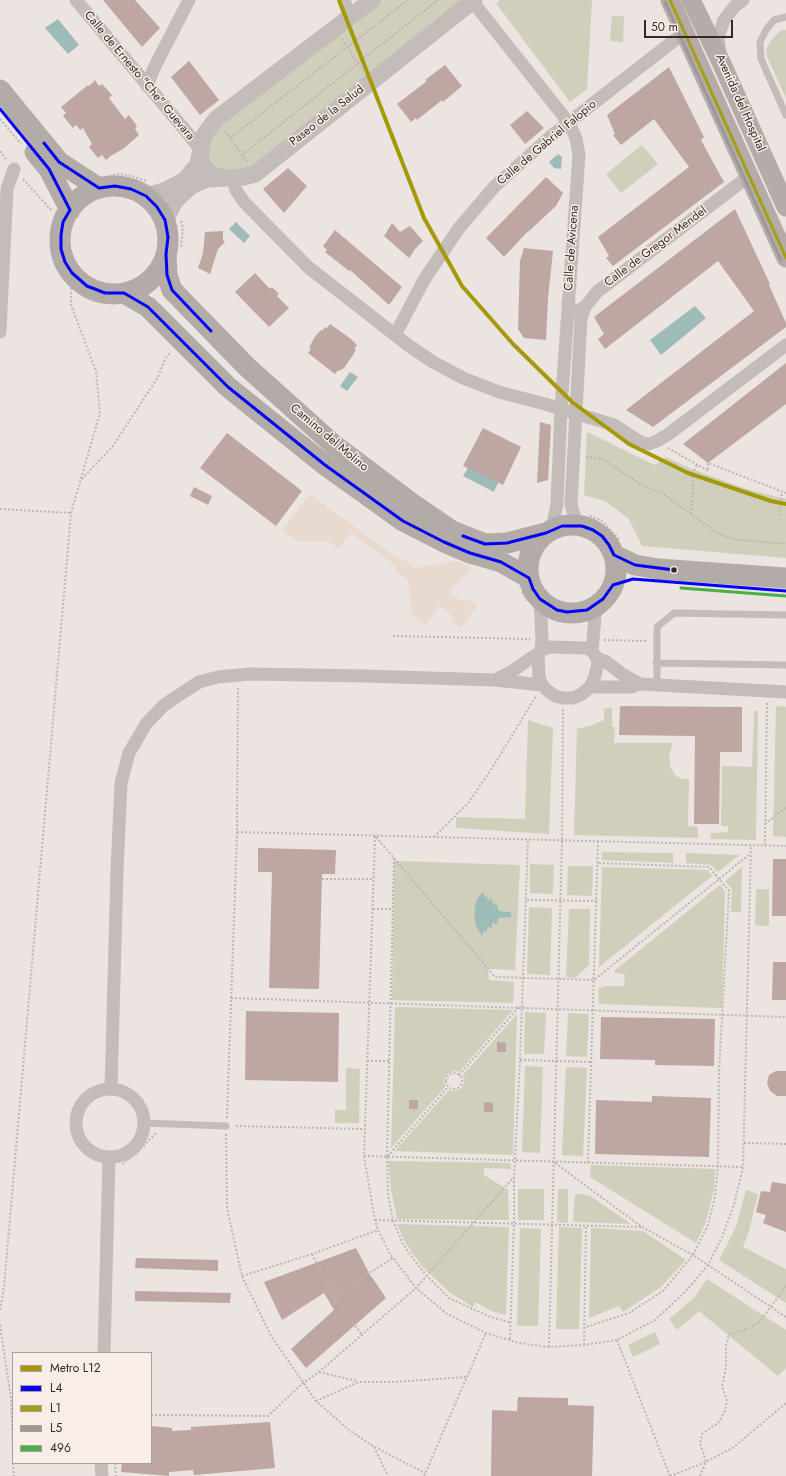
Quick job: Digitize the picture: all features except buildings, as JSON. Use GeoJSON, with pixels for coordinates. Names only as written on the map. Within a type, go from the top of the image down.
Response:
{"type":"FeatureCollection","features":[{"type":"Feature","properties":{"kind":"main road","name":"Avenida del Hospital"},"geometry":{"type":"LineString","coordinates":[[670,0],[786,258]]}},
{"type":"Feature","properties":{"kind":"main road","name":"Avenida del Hospital"},"geometry":{"type":"LineString","coordinates":[[691,0],[721,62],[786,207]]}},
{"type":"Feature","properties":{"kind":"main road"},"geometry":{"type":"LineString","coordinates":[[0,90],[59,162],[115,186],[162,196],[157,207],[165,220],[168,237],[174,254],[143,286],[124,293],[105,293],[87,286],[72,273],[65,262],[61,249],[60,215],[49,169],[0,109]]}},
{"type":"Feature","properties":{"kind":"main road"},"geometry":{"type":"LineString","coordinates":[[60,215],[82,196],[103,182]]}},
{"type":"Feature","properties":{"kind":"main road","name":"Camino del Molino"},"geometry":{"type":"LineString","coordinates":[[174,254],[166,275],[172,290],[246,367],[334,445],[411,503],[452,531],[484,544],[507,543],[549,531]]}},
{"type":"Feature","properties":{"kind":"main road","name":"Camino del Molino"},"geometry":{"type":"LineString","coordinates":[[124,293],[148,307],[228,387],[325,465],[403,521],[444,542],[470,553],[501,562],[529,578]]}},
{"type":"Feature","properties":{"kind":"main road"},"geometry":{"type":"LineString","coordinates":[[618,550],[616,570],[608,593],[596,605],[587,610],[567,612],[553,608],[540,599],[533,589],[529,578],[528,565],[531,553],[537,542],[549,531],[562,526],[572,525],[578,519],[602,536],[609,545],[618,550],[635,565],[658,569],[786,578]]}},
{"type":"Feature","properties":{"kind":"main road"},"geometry":{"type":"LineString","coordinates":[[612,585],[633,579],[786,591]]}},
{"type":"Feature","properties":{"kind":"street","name":"Calle de Ernesto \"Che\" Guevara"},"geometry":{"type":"LineString","coordinates":[[76,0],[201,151]]}},
{"type":"Feature","properties":{"kind":"street"},"geometry":{"type":"LineString","coordinates":[[147,86],[154,68],[189,0]]}},
{"type":"Feature","properties":{"kind":"street"},"geometry":{"type":"LineString","coordinates":[[344,0],[350,17]]}},
{"type":"Feature","properties":{"kind":"street"},"geometry":{"type":"LineString","coordinates":[[162,196],[185,180],[198,164],[204,135],[216,119],[372,0]]}},
{"type":"Feature","properties":{"kind":"street"},"geometry":{"type":"LineString","coordinates":[[721,62],[718,37],[724,20],[735,6],[744,0]]}},
{"type":"Feature","properties":{"kind":"street","name":"Paseo de la Salud"},"geometry":{"type":"LineString","coordinates":[[165,220],[162,196],[207,179],[244,177],[255,174],[473,1]]}},
{"type":"Feature","properties":{"kind":"street","name":"Calle de Avicena"},"geometry":{"type":"LineString","coordinates":[[473,1],[569,123],[576,138],[579,155],[561,408],[556,514],[549,531]]}},
{"type":"Feature","properties":{"kind":"street","name":"Calle de Gabriel Falopio"},"geometry":{"type":"LineString","coordinates":[[395,335],[424,280],[459,228],[495,186],[550,137],[684,32]]}},
{"type":"Feature","properties":{"kind":"street","name":"Paseo de la Salud"},"geometry":{"type":"LineString","coordinates":[[201,151],[206,166],[212,172],[232,178]]}},
{"type":"Feature","properties":{"kind":"street"},"geometry":{"type":"LineString","coordinates":[[0,332],[7,189],[14,169]]}},
{"type":"Feature","properties":{"kind":"street","name":"Calle de Gregor Mendel"},"geometry":{"type":"LineString","coordinates":[[585,307],[597,292],[749,176]]}},
{"type":"Feature","properties":{"kind":"street"},"geometry":{"type":"LineString","coordinates":[[232,178],[236,190],[244,202],[308,266],[395,335],[433,362],[463,378],[499,392],[575,412],[614,425],[642,443],[649,444],[670,433],[786,345]]}},
{"type":"Feature","properties":{"kind":"street"},"geometry":{"type":"LineString","coordinates":[[568,302],[570,308],[574,311],[578,311],[585,307]]}},
{"type":"Feature","properties":{"kind":"street"},"geometry":{"type":"LineString","coordinates":[[578,519],[571,504],[581,318],[585,307]]}},
{"type":"Feature","properties":{"kind":"street"},"geometry":{"type":"LineString","coordinates":[[540,599],[539,677],[542,685],[548,691],[555,696],[563,698],[573,698],[582,694],[590,687],[594,679],[598,664],[594,650],[596,605]]}},
{"type":"Feature","properties":{"kind":"street"},"geometry":{"type":"LineString","coordinates":[[495,680],[511,672],[531,658],[540,648],[586,648],[594,650],[622,674],[640,684],[786,692]]}},
{"type":"Feature","properties":{"kind":"street"},"geometry":{"type":"LineString","coordinates":[[111,1089],[121,783],[129,753],[146,724],[164,705],[199,682],[218,677],[238,675],[365,676],[495,680],[542,685]]}},
{"type":"Feature","properties":{"kind":"street"},"geometry":{"type":"LineString","coordinates":[[590,687],[632,687],[640,684]]}},
{"type":"Feature","properties":{"kind":"street"},"geometry":{"type":"LineString","coordinates":[[104,1352],[113,1162],[137,1144],[142,1134],[144,1124],[140,1107],[128,1094],[120,1090],[100,1090],[90,1094],[82,1102],[77,1111],[75,1122],[76,1132],[81,1142],[88,1150],[113,1162]]}},
{"type":"Feature","properties":{"kind":"street"},"geometry":{"type":"LineString","coordinates":[[101,1464],[102,1476]]}},
{"type":"Feature","properties":{"kind":"lane"},"geometry":{"type":"LineString","coordinates":[[786,17],[774,20],[766,30],[760,42],[761,59],[786,115]]}},
{"type":"Feature","properties":{"kind":"lane"},"geometry":{"type":"LineString","coordinates":[[656,686],[657,627],[674,613],[786,615]]}},
{"type":"Feature","properties":{"kind":"lane"},"geometry":{"type":"LineString","coordinates":[[656,663],[786,665]]}},
{"type":"Feature","properties":{"kind":"lane"},"geometry":{"type":"LineString","coordinates":[[144,1124],[226,1126]]}},
{"type":"Feature","properties":{"kind":"path"},"geometry":{"type":"LineString","coordinates":[[230,138],[408,0]]}},
{"type":"Feature","properties":{"kind":"path"},"geometry":{"type":"LineString","coordinates":[[242,155],[438,0]]}},
{"type":"Feature","properties":{"kind":"path"},"geometry":{"type":"LineString","coordinates":[[335,28],[370,82]]}},
{"type":"Feature","properties":{"kind":"path"},"geometry":{"type":"LineString","coordinates":[[216,119],[255,174]]}},
{"type":"Feature","properties":{"kind":"path"},"geometry":{"type":"LineString","coordinates":[[0,151],[14,169],[60,215]]}},
{"type":"Feature","properties":{"kind":"path"},"geometry":{"type":"LineString","coordinates":[[103,182],[119,174],[132,176],[162,196],[182,228],[174,254]]}},
{"type":"Feature","properties":{"kind":"path"},"geometry":{"type":"LineString","coordinates":[[0,1310],[4,1287],[71,513],[100,413],[96,371],[71,304],[72,273]]}},
{"type":"Feature","properties":{"kind":"path"},"geometry":{"type":"LineString","coordinates":[[81,480],[113,446],[158,377],[165,359],[181,340]]}},
{"type":"Feature","properties":{"kind":"path"},"geometry":{"type":"LineString","coordinates":[[657,441],[708,471],[708,463],[786,493]]}},
{"type":"Feature","properties":{"kind":"path"},"geometry":{"type":"LineString","coordinates":[[573,457],[602,459],[663,494],[720,534],[733,539],[786,544]]}},
{"type":"Feature","properties":{"kind":"path"},"geometry":{"type":"LineString","coordinates":[[692,515],[692,475],[697,465]]}},
{"type":"Feature","properties":{"kind":"path"},"geometry":{"type":"LineString","coordinates":[[779,516],[782,492]]}},
{"type":"Feature","properties":{"kind":"path"},"geometry":{"type":"LineString","coordinates":[[0,509],[71,513]]}},
{"type":"Feature","properties":{"kind":"path"},"geometry":{"type":"LineString","coordinates":[[578,519],[587,515],[601,520],[609,527],[618,550]]}},
{"type":"Feature","properties":{"kind":"path"},"geometry":{"type":"LineString","coordinates":[[393,636],[540,648]]}},
{"type":"Feature","properties":{"kind":"path"},"geometry":{"type":"LineString","coordinates":[[594,650],[656,641]]}},
{"type":"Feature","properties":{"kind":"path"},"geometry":{"type":"LineString","coordinates":[[238,675],[237,832],[232,998],[226,1126],[227,1208],[242,1276],[271,1336],[316,1401],[349,1430],[373,1446],[424,1475],[486,1333]]}},
{"type":"Feature","properties":{"kind":"path"},"geometry":{"type":"LineString","coordinates":[[434,837],[469,802],[542,685]]}},
{"type":"Feature","properties":{"kind":"path"},"geometry":{"type":"LineString","coordinates":[[764,845],[768,690]]}},
{"type":"Feature","properties":{"kind":"path"},"geometry":{"type":"LineString","coordinates":[[549,1347],[561,901],[563,698]]}},
{"type":"Feature","properties":{"kind":"path"},"geometry":{"type":"LineString","coordinates":[[765,824],[786,806]]}},
{"type":"Feature","properties":{"kind":"path"},"geometry":{"type":"LineString","coordinates":[[237,832],[786,846]]}},
{"type":"Feature","properties":{"kind":"path"},"geometry":{"type":"LineString","coordinates":[[375,836],[495,977],[594,980],[750,853]]}},
{"type":"Feature","properties":{"kind":"path"},"geometry":{"type":"LineString","coordinates":[[375,836],[364,1156],[378,1230],[393,1258],[416,1288],[447,1314],[486,1333],[520,1343],[549,1347],[584,1345],[617,1340],[656,1320],[685,1292],[708,1264],[722,1237],[734,1205],[743,1167],[751,845]]}},
{"type":"Feature","properties":{"kind":"path"},"geometry":{"type":"LineString","coordinates":[[510,1340],[514,1223],[514,1160],[520,1060],[520,1007],[523,978],[528,839]]}},
{"type":"Feature","properties":{"kind":"path"},"geometry":{"type":"LineString","coordinates":[[588,1163],[598,841]]}},
{"type":"Feature","properties":{"kind":"path"},"geometry":{"type":"LineString","coordinates":[[394,858],[387,1156],[388,1194],[393,1221],[403,1244],[427,1276],[449,1298],[488,1316],[511,1323]]}},
{"type":"Feature","properties":{"kind":"path"},"geometry":{"type":"LineString","coordinates":[[583,1328],[628,1313],[663,1291],[693,1255],[708,1225],[715,1197],[718,1166],[722,1014],[728,891],[709,867],[597,863]]}},
{"type":"Feature","properties":{"kind":"path"},"geometry":{"type":"LineString","coordinates":[[322,879],[374,879]]}},
{"type":"Feature","properties":{"kind":"path"},"geometry":{"type":"LineString","coordinates":[[526,900],[597,901]]}},
{"type":"Feature","properties":{"kind":"path"},"geometry":{"type":"LineString","coordinates":[[373,908],[393,909]]}},
{"type":"Feature","properties":{"kind":"path"},"geometry":{"type":"LineString","coordinates":[[232,998],[391,1002],[786,1017]]}},
{"type":"Feature","properties":{"kind":"path"},"geometry":{"type":"LineString","coordinates":[[459,1075],[520,1007]]}},
{"type":"Feature","properties":{"kind":"path"},"geometry":{"type":"LineString","coordinates":[[520,1060],[591,1062]]}},
{"type":"Feature","properties":{"kind":"path"},"geometry":{"type":"LineString","coordinates":[[367,1061],[389,1061]]}},
{"type":"Feature","properties":{"kind":"path"},"geometry":{"type":"LineString","coordinates":[[452,1073],[459,1075],[462,1080],[460,1088],[454,1090],[448,1087],[446,1081],[448,1076],[452,1073]]}},
{"type":"Feature","properties":{"kind":"path"},"geometry":{"type":"LineString","coordinates":[[387,1156],[448,1087]]}},
{"type":"Feature","properties":{"kind":"path"},"geometry":{"type":"LineString","coordinates":[[226,1126],[366,1129]]}},
{"type":"Feature","properties":{"kind":"path"},"geometry":{"type":"LineString","coordinates":[[113,1162],[136,1154],[157,1132],[164,1132]]}},
{"type":"Feature","properties":{"kind":"path"},"geometry":{"type":"LineString","coordinates":[[744,1143],[786,1144]]}},
{"type":"Feature","properties":{"kind":"path"},"geometry":{"type":"LineString","coordinates":[[364,1156],[743,1167]]}},
{"type":"Feature","properties":{"kind":"path"},"geometry":{"type":"LineString","coordinates":[[554,1162],[642,1226],[708,1264],[786,1317]]}},
{"type":"Feature","properties":{"kind":"path"},"geometry":{"type":"LineString","coordinates":[[152,1415],[268,1416],[303,1383],[318,1372],[416,1288],[514,1177]]}},
{"type":"Feature","properties":{"kind":"path"},"geometry":{"type":"LineString","coordinates":[[375,1220],[586,1226],[642,1226]]}},
{"type":"Feature","properties":{"kind":"path"},"geometry":{"type":"LineString","coordinates":[[584,1345],[583,1328],[586,1226]]}},
{"type":"Feature","properties":{"kind":"path"},"geometry":{"type":"LineString","coordinates":[[242,1276],[312,1254],[378,1230]]}},
{"type":"Feature","properties":{"kind":"path"},"geometry":{"type":"LineString","coordinates":[[312,1254],[333,1296],[362,1334]]}},
{"type":"Feature","properties":{"kind":"path"},"geometry":{"type":"LineString","coordinates":[[333,1296],[393,1258]]}},
{"type":"Feature","properties":{"kind":"path"},"geometry":{"type":"LineString","coordinates":[[0,1286],[4,1287]]}},
{"type":"Feature","properties":{"kind":"path"},"geometry":{"type":"LineString","coordinates":[[700,1476],[706,1462],[700,1443],[702,1434],[719,1422],[725,1411],[727,1401],[722,1386],[726,1368],[726,1345],[729,1335],[759,1323],[786,1286]]}},
{"type":"Feature","properties":{"kind":"path"},"geometry":{"type":"LineString","coordinates":[[0,1325],[11,1399],[12,1426]]}},
{"type":"Feature","properties":{"kind":"path"},"geometry":{"type":"LineString","coordinates":[[617,1340],[670,1476],[706,1462],[734,1447],[786,1403]]}},
{"type":"Feature","properties":{"kind":"path"},"geometry":{"type":"LineString","coordinates":[[318,1372],[359,1382],[394,1382],[466,1377]]}},
{"type":"Feature","properties":{"kind":"path"},"geometry":{"type":"LineString","coordinates":[[316,1401],[359,1382]]}},
{"type":"Feature","properties":{"kind":"path"},"geometry":{"type":"LineString","coordinates":[[373,1446],[388,1476]]}},
{"type":"Feature","properties":{"kind":"path"},"geometry":{"type":"LineString","coordinates":[[14,1464],[14,1476]]}},
{"type":"Feature","properties":{"kind":"path"},"geometry":{"type":"LineString","coordinates":[[115,1464],[116,1476]]}},
{"type":"Feature","properties":{"kind":"green space"},"geometry":{"type":"Polygon","coordinates":[[[379,0],[466,0],[245,171],[220,169],[213,163],[209,154],[209,142],[219,125],[379,0]]]}},
{"type":"Feature","properties":{"kind":"green space"},"geometry":{"type":"Polygon","coordinates":[[[500,0],[592,0],[587,89],[570,102],[496,3],[500,0]]]}},
{"type":"Feature","properties":{"kind":"green space"},"geometry":{"type":"Polygon","coordinates":[[[612,16],[624,16],[623,42],[610,41],[612,16]]]}},
{"type":"Feature","properties":{"kind":"green space"},"geometry":{"type":"Polygon","coordinates":[[[781,30],[786,30],[786,98],[767,57],[766,49],[771,40],[781,30]]]}},
{"type":"Feature","properties":{"kind":"green space"},"geometry":{"type":"Polygon","coordinates":[[[642,145],[658,164],[621,193],[606,174],[642,145]]]}},
{"type":"Feature","properties":{"kind":"green space"},"geometry":{"type":"Polygon","coordinates":[[[587,432],[655,465],[666,457],[694,470],[750,490],[786,499],[786,558],[642,546],[629,519],[605,501],[584,495],[587,432]]]}},
{"type":"Feature","properties":{"kind":"green space"},"geometry":{"type":"Polygon","coordinates":[[[776,706],[786,707],[786,837],[773,836],[776,706]]]}},
{"type":"Feature","properties":{"kind":"green space"},"geometry":{"type":"Polygon","coordinates":[[[612,707],[612,727],[615,727],[614,743],[673,743],[669,755],[670,766],[675,775],[682,779],[689,779],[688,826],[698,827],[698,838],[574,835],[577,729],[604,720],[604,709],[612,707]]]}},
{"type":"Feature","properties":{"kind":"green space"},"geometry":{"type":"Polygon","coordinates":[[[754,711],[758,711],[756,840],[711,839],[711,833],[728,832],[728,826],[721,826],[722,766],[752,767],[754,711]]]}},
{"type":"Feature","properties":{"kind":"green space"},"geometry":{"type":"Polygon","coordinates":[[[528,720],[553,728],[549,834],[456,828],[456,817],[525,819],[528,720]]]}},
{"type":"Feature","properties":{"kind":"green space"},"geometry":{"type":"Polygon","coordinates":[[[602,852],[673,853],[673,863],[602,860],[602,852]]]}},
{"type":"Feature","properties":{"kind":"green space"},"geometry":{"type":"Polygon","coordinates":[[[686,853],[739,855],[718,872],[711,865],[686,863],[686,853]]]}},
{"type":"Feature","properties":{"kind":"green space"},"geometry":{"type":"Polygon","coordinates":[[[394,861],[520,865],[515,970],[488,969],[489,980],[514,982],[513,1003],[392,1000],[394,861]],[[483,892],[482,936],[484,929],[486,932],[488,925],[490,929],[494,922],[496,925],[499,918],[511,912],[499,911],[494,906],[491,899],[488,901],[487,895],[485,899],[483,892]]]}},
{"type":"Feature","properties":{"kind":"green space"},"geometry":{"type":"Polygon","coordinates":[[[530,864],[554,865],[553,894],[530,893],[530,864]]]}},
{"type":"Feature","properties":{"kind":"green space"},"geometry":{"type":"Polygon","coordinates":[[[568,866],[593,866],[592,896],[567,895],[568,866]]]}},
{"type":"Feature","properties":{"kind":"green space"},"geometry":{"type":"Polygon","coordinates":[[[602,867],[708,870],[712,876],[599,967],[602,867]]]}},
{"type":"Feature","properties":{"kind":"green space"},"geometry":{"type":"Polygon","coordinates":[[[742,867],[741,912],[731,912],[732,889],[725,881],[742,867]]]}},
{"type":"Feature","properties":{"kind":"green space"},"geometry":{"type":"Polygon","coordinates":[[[720,885],[725,892],[722,1008],[599,1004],[598,989],[604,986],[624,986],[625,974],[615,973],[614,971],[720,885]]]}},
{"type":"Feature","properties":{"kind":"green space"},"geometry":{"type":"Polygon","coordinates":[[[756,889],[769,889],[769,926],[755,925],[756,889]]]}},
{"type":"Feature","properties":{"kind":"green space"},"geometry":{"type":"Polygon","coordinates":[[[529,907],[552,908],[550,975],[527,974],[529,907]]]}},
{"type":"Feature","properties":{"kind":"green space"},"geometry":{"type":"Polygon","coordinates":[[[569,909],[590,909],[589,965],[575,978],[566,977],[569,909]]]}},
{"type":"Feature","properties":{"kind":"green space"},"geometry":{"type":"Polygon","coordinates":[[[395,1007],[513,1010],[459,1072],[454,1071],[447,1074],[444,1080],[445,1087],[391,1148],[395,1007]],[[409,1100],[409,1109],[418,1109],[418,1100],[409,1100]]]}},
{"type":"Feature","properties":{"kind":"green space"},"geometry":{"type":"Polygon","coordinates":[[[525,1012],[546,1013],[544,1054],[524,1054],[525,1012]]]}},
{"type":"Feature","properties":{"kind":"green space"},"geometry":{"type":"Polygon","coordinates":[[[568,1013],[589,1014],[587,1057],[566,1056],[568,1013]]]}},
{"type":"Feature","properties":{"kind":"green space"},"geometry":{"type":"Polygon","coordinates":[[[517,1014],[513,1155],[395,1151],[449,1090],[455,1091],[462,1088],[464,1082],[463,1075],[517,1014]],[[497,1043],[497,1052],[506,1052],[506,1043],[497,1043]],[[484,1103],[484,1112],[493,1112],[493,1103],[484,1103]]]}},
{"type":"Feature","properties":{"kind":"green space"},"geometry":{"type":"Polygon","coordinates":[[[525,1066],[543,1067],[540,1153],[522,1152],[525,1066]]]}},
{"type":"Feature","properties":{"kind":"green space"},"geometry":{"type":"Polygon","coordinates":[[[566,1067],[587,1068],[583,1156],[562,1155],[566,1067]]]}},
{"type":"Feature","properties":{"kind":"green space"},"geometry":{"type":"Polygon","coordinates":[[[346,1068],[360,1069],[359,1123],[335,1123],[335,1110],[346,1110],[346,1068]]]}},
{"type":"Feature","properties":{"kind":"green space"},"geometry":{"type":"Polygon","coordinates":[[[388,1161],[510,1163],[511,1169],[484,1168],[484,1175],[508,1190],[509,1220],[397,1219],[391,1189],[388,1161]]]}},
{"type":"Feature","properties":{"kind":"green space"},"geometry":{"type":"Polygon","coordinates":[[[591,1165],[715,1169],[714,1189],[706,1222],[696,1243],[590,1177],[591,1165]]]}},
{"type":"Feature","properties":{"kind":"green space"},"geometry":{"type":"Polygon","coordinates":[[[518,1189],[544,1189],[544,1220],[518,1220],[518,1189]]]}},
{"type":"Feature","properties":{"kind":"green space"},"geometry":{"type":"Polygon","coordinates":[[[558,1189],[568,1189],[568,1223],[557,1222],[558,1189]]]}},
{"type":"Feature","properties":{"kind":"green space"},"geometry":{"type":"Polygon","coordinates":[[[746,1190],[758,1194],[749,1231],[743,1247],[786,1269],[786,1303],[719,1260],[736,1227],[746,1190]]]}},
{"type":"Feature","properties":{"kind":"green space"},"geometry":{"type":"Polygon","coordinates":[[[575,1194],[589,1195],[631,1224],[573,1222],[575,1194]]]}},
{"type":"Feature","properties":{"kind":"green space"},"geometry":{"type":"Polygon","coordinates":[[[397,1224],[509,1227],[506,1315],[491,1311],[476,1302],[473,1307],[449,1292],[421,1265],[405,1242],[397,1224]]]}},
{"type":"Feature","properties":{"kind":"green space"},"geometry":{"type":"Polygon","coordinates":[[[559,1227],[582,1228],[579,1329],[556,1329],[559,1227]]]}},
{"type":"Feature","properties":{"kind":"green space"},"geometry":{"type":"Polygon","coordinates":[[[520,1228],[541,1229],[538,1326],[517,1326],[520,1228]]]}},
{"type":"Feature","properties":{"kind":"green space"},"geometry":{"type":"Polygon","coordinates":[[[591,1228],[643,1231],[686,1260],[661,1287],[623,1312],[619,1306],[589,1318],[591,1228]]]}},
{"type":"Feature","properties":{"kind":"green space"},"geometry":{"type":"Polygon","coordinates":[[[707,1279],[786,1330],[786,1368],[778,1376],[699,1311],[677,1330],[669,1319],[694,1298],[707,1279]]]}},
{"type":"Feature","properties":{"kind":"green space"},"geometry":{"type":"Polygon","coordinates":[[[655,1332],[660,1344],[633,1357],[628,1345],[655,1332]]]}},
{"type":"Feature","properties":{"kind":"shaded area"},"geometry":{"type":"Polygon","coordinates":[[[310,494],[400,560],[404,560],[415,568],[457,561],[473,568],[449,592],[461,601],[469,600],[477,606],[461,628],[451,621],[451,615],[439,605],[426,626],[412,615],[408,580],[396,571],[396,566],[351,533],[339,549],[329,542],[297,541],[281,531],[310,494]]]}},
{"type":"Feature","properties":{"kind":"water"},"geometry":{"type":"Polygon","coordinates":[[[58,19],[79,45],[68,54],[45,28],[58,19]]]}},
{"type":"Feature","properties":{"kind":"water"},"geometry":{"type":"Polygon","coordinates":[[[558,154],[562,157],[561,169],[554,168],[549,162],[558,154]]]}},
{"type":"Feature","properties":{"kind":"water"},"geometry":{"type":"Polygon","coordinates":[[[236,222],[250,236],[244,243],[229,229],[236,222]]]}},
{"type":"Feature","properties":{"kind":"water"},"geometry":{"type":"Polygon","coordinates":[[[695,306],[706,318],[661,355],[650,340],[695,306]]]}},
{"type":"Feature","properties":{"kind":"water"},"geometry":{"type":"Polygon","coordinates":[[[350,372],[358,377],[347,391],[340,386],[350,372]]]}},
{"type":"Feature","properties":{"kind":"water"},"geometry":{"type":"Polygon","coordinates":[[[471,463],[500,478],[494,492],[463,476],[471,463]]]}},
{"type":"Feature","properties":{"kind":"water"},"geometry":{"type":"Polygon","coordinates":[[[483,891],[485,898],[487,895],[488,901],[491,898],[494,906],[496,902],[499,911],[511,912],[511,917],[499,918],[496,925],[493,922],[491,929],[488,926],[486,933],[484,930],[482,936],[476,926],[474,914],[476,901],[483,891]]]}},
{"type":"Feature","properties":{"kind":"metro line","name":"L12"},"geometry":{"type":"LineString","coordinates":[[339,0],[424,218],[462,286],[513,344],[572,402],[629,444],[688,473],[771,501],[786,504]]}},
{"type":"Feature","properties":{"kind":"transit line","name":"L1"},"geometry":{"type":"LineString","coordinates":[[670,0],[786,258]]}},
{"type":"Feature","properties":{"kind":"transit line","name":"L5"},"geometry":{"type":"LineString","coordinates":[[665,2],[781,260]]}},
{"type":"Feature","properties":{"kind":"transit line","name":"L4"},"geometry":{"type":"LineString","coordinates":[[0,109],[49,169],[70,210],[63,222],[61,249],[65,262],[72,273],[87,286],[105,293],[124,293],[148,307],[228,387],[325,465],[403,521],[444,542],[470,553],[501,562],[529,578],[533,589],[540,599],[557,610],[567,612],[587,610],[603,599],[613,585],[633,579],[786,591]]}},
{"type":"Feature","properties":{"kind":"transit line","name":"L4"},"geometry":{"type":"LineString","coordinates":[[44,143],[59,162],[99,188],[115,186],[131,189],[146,196],[157,207],[165,220],[168,237],[166,254],[167,275],[172,290],[211,331]]}},
{"type":"Feature","properties":{"kind":"transit line","name":"L4"},"geometry":{"type":"LineString","coordinates":[[463,536],[485,544],[507,543],[546,533],[562,526],[582,526],[593,530],[602,536],[614,555],[635,565],[674,570]]}},
{"type":"Feature","properties":{"kind":"transit line","name":"496"},"geometry":{"type":"LineString","coordinates":[[681,588],[786,596]]}}]}
